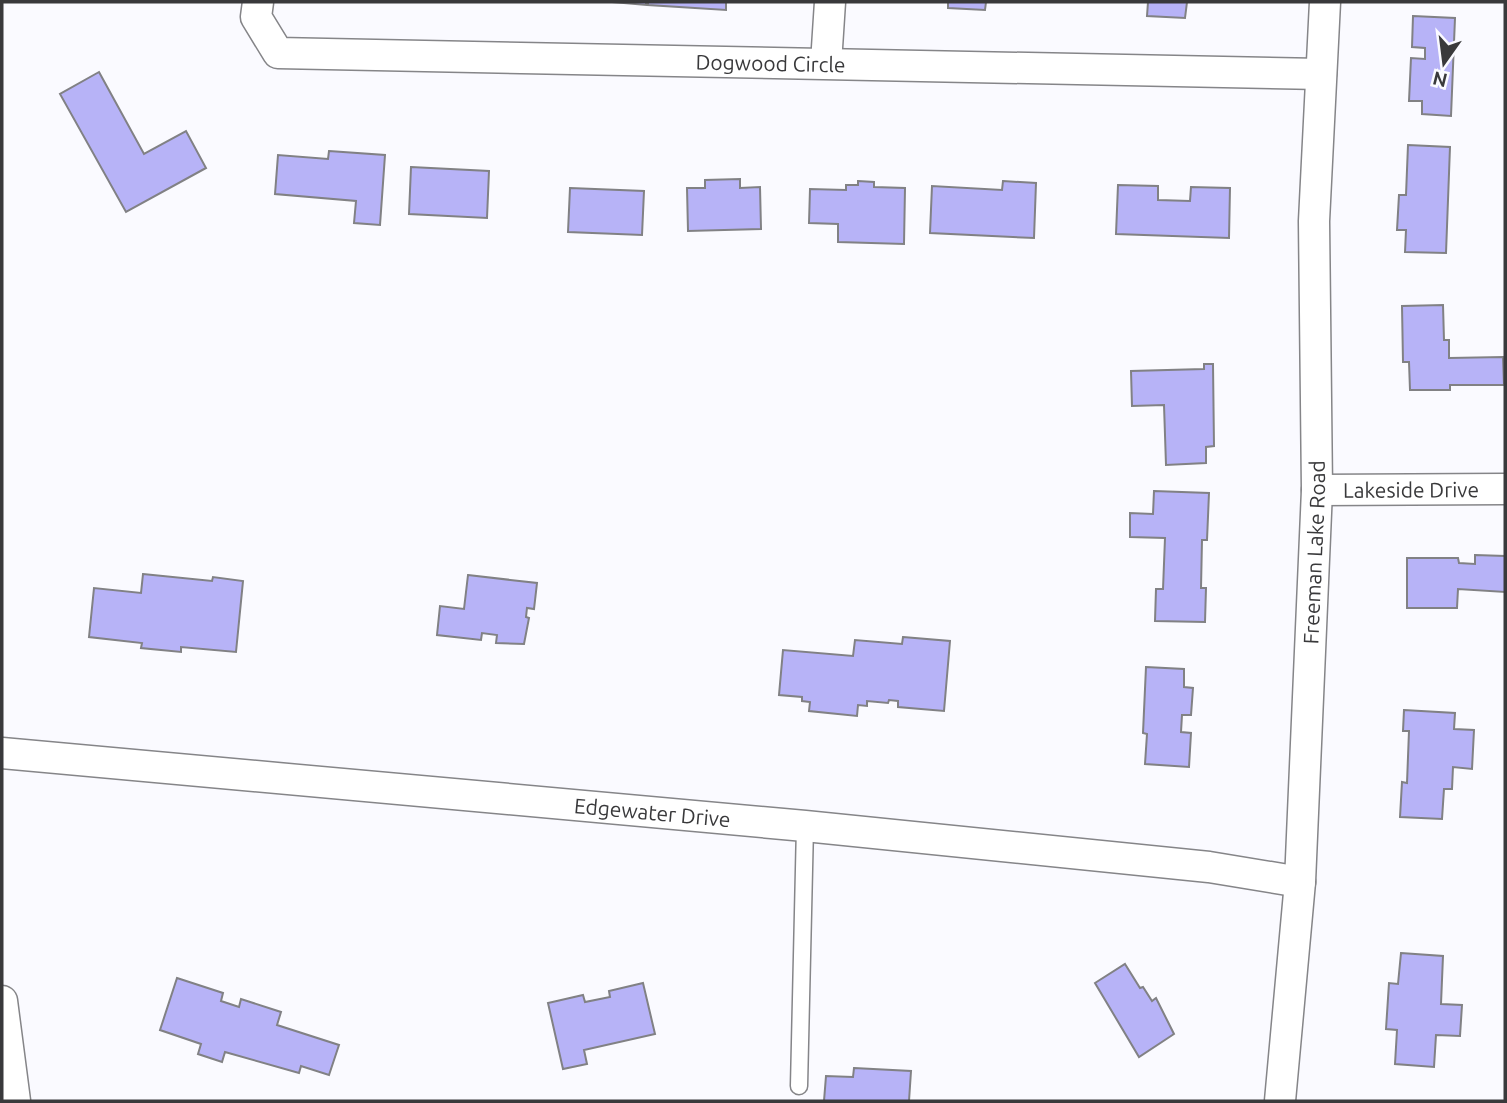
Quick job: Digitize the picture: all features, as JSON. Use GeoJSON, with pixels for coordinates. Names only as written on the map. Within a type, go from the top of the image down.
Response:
{"type":"FeatureCollection","features":[{"type":"Feature","properties":{"kind":"street","name":"Dogwood Circle"},"geometry":{"type":"LineString","coordinates":[[258,2],[256,17],[278,53],[1321,74]]}},
{"type":"Feature","properties":{"kind":"street"},"geometry":{"type":"LineString","coordinates":[[827,63],[830,2]]}},
{"type":"Feature","properties":{"kind":"street","name":"Freeman Lake Road"},"geometry":{"type":"LineString","coordinates":[[1280,1101],[1300,882],[1317,490],[1314,221],[1325,2]]}},
{"type":"Feature","properties":{"kind":"street","name":"Lakeside Drive"},"geometry":{"type":"LineString","coordinates":[[1317,490],[1505,489]]}},
{"type":"Feature","properties":{"kind":"street","name":"Edgewater Drive"},"geometry":{"type":"LineString","coordinates":[[2,753],[805,826],[1209,867],[1300,882]]}},
{"type":"Feature","properties":{"kind":"street"},"geometry":{"type":"LineString","coordinates":[[2,1001],[15,1101]]}},
{"type":"Feature","properties":{"kind":"lane"},"geometry":{"type":"LineString","coordinates":[[799,1086],[805,826]]}},
{"type":"Feature","properties":{"kind":"building"},"geometry":{"type":"Polygon","coordinates":[[[612,2],[646,2],[646,5],[612,2]]]}},
{"type":"Feature","properties":{"kind":"building"},"geometry":{"type":"Polygon","coordinates":[[[648,2],[726,2],[726,10],[648,5],[648,2]]]}},
{"type":"Feature","properties":{"kind":"building"},"geometry":{"type":"Polygon","coordinates":[[[948,2],[986,2],[985,10],[948,8],[948,2]]]}},
{"type":"Feature","properties":{"kind":"building"},"geometry":{"type":"Polygon","coordinates":[[[1148,2],[1187,2],[1185,18],[1147,16],[1148,2]]]}},
{"type":"Feature","properties":{"kind":"building"},"geometry":{"type":"Polygon","coordinates":[[[1413,16],[1455,18],[1451,116],[1422,114],[1422,101],[1409,101],[1411,58],[1425,59],[1425,48],[1412,47],[1413,16]]]}},
{"type":"Feature","properties":{"kind":"building"},"geometry":{"type":"Polygon","coordinates":[[[99,72],[144,154],[186,131],[206,168],[126,212],[60,94],[99,72]]]}},
{"type":"Feature","properties":{"kind":"building"},"geometry":{"type":"Polygon","coordinates":[[[1408,145],[1450,147],[1446,253],[1405,252],[1406,230],[1397,230],[1399,195],[1406,195],[1408,145]]]}},
{"type":"Feature","properties":{"kind":"building"},"geometry":{"type":"Polygon","coordinates":[[[329,151],[385,155],[380,225],[354,223],[356,201],[275,194],[278,155],[328,159],[329,151]]]}},
{"type":"Feature","properties":{"kind":"building"},"geometry":{"type":"Polygon","coordinates":[[[411,167],[489,171],[487,218],[409,214],[411,167]]]}},
{"type":"Feature","properties":{"kind":"building"},"geometry":{"type":"Polygon","coordinates":[[[740,179],[740,188],[760,187],[761,229],[688,231],[687,188],[705,188],[705,180],[740,179]]]}},
{"type":"Feature","properties":{"kind":"building"},"geometry":{"type":"Polygon","coordinates":[[[858,181],[874,182],[874,187],[905,188],[904,244],[838,242],[838,224],[809,223],[810,189],[846,190],[846,185],[858,185],[858,181]]]}},
{"type":"Feature","properties":{"kind":"building"},"geometry":{"type":"Polygon","coordinates":[[[1003,181],[1036,183],[1034,238],[930,233],[932,186],[1002,190],[1003,181]]]}},
{"type":"Feature","properties":{"kind":"building"},"geometry":{"type":"Polygon","coordinates":[[[1118,185],[1158,186],[1158,200],[1190,201],[1191,187],[1230,188],[1229,238],[1116,234],[1118,185]]]}},
{"type":"Feature","properties":{"kind":"building"},"geometry":{"type":"Polygon","coordinates":[[[570,188],[644,191],[642,235],[568,232],[570,188]]]}},
{"type":"Feature","properties":{"kind":"building"},"geometry":{"type":"Polygon","coordinates":[[[1443,305],[1444,340],[1449,340],[1449,358],[1503,357],[1504,385],[1450,385],[1450,390],[1410,390],[1409,362],[1403,362],[1402,306],[1443,305]]]}},
{"type":"Feature","properties":{"kind":"building"},"geometry":{"type":"Polygon","coordinates":[[[1204,364],[1213,364],[1214,446],[1206,447],[1206,463],[1166,465],[1164,405],[1132,406],[1131,371],[1204,369],[1204,364]]]}},
{"type":"Feature","properties":{"kind":"building"},"geometry":{"type":"Polygon","coordinates":[[[1154,491],[1209,493],[1207,540],[1202,540],[1201,588],[1206,588],[1205,622],[1155,621],[1156,589],[1163,589],[1165,538],[1130,537],[1130,513],[1153,514],[1154,491]]]}},
{"type":"Feature","properties":{"kind":"building"},"geometry":{"type":"Polygon","coordinates":[[[1475,555],[1505,556],[1505,592],[1458,589],[1457,608],[1407,608],[1407,558],[1458,558],[1459,563],[1475,564],[1475,555]]]}},
{"type":"Feature","properties":{"kind":"building"},"geometry":{"type":"Polygon","coordinates":[[[143,574],[212,581],[213,577],[243,581],[236,652],[181,647],[181,652],[141,648],[142,643],[89,637],[94,588],[141,593],[143,574]]]}},
{"type":"Feature","properties":{"kind":"building"},"geometry":{"type":"Polygon","coordinates":[[[468,575],[537,583],[534,609],[527,608],[526,617],[529,618],[524,644],[496,643],[497,635],[482,633],[481,640],[437,635],[440,606],[464,609],[468,575]]]}},
{"type":"Feature","properties":{"kind":"building"},"geometry":{"type":"Polygon","coordinates":[[[903,637],[950,641],[944,711],[898,707],[898,701],[867,701],[867,706],[858,705],[857,716],[809,711],[810,702],[802,701],[802,697],[779,695],[783,650],[853,656],[855,640],[902,644],[903,637]]]}},
{"type":"Feature","properties":{"kind":"building"},"geometry":{"type":"Polygon","coordinates":[[[1146,667],[1184,669],[1184,687],[1193,688],[1191,715],[1182,715],[1181,732],[1191,733],[1189,767],[1145,764],[1147,734],[1143,733],[1146,667]]]}},
{"type":"Feature","properties":{"kind":"building"},"geometry":{"type":"Polygon","coordinates":[[[1404,710],[1455,713],[1454,729],[1474,730],[1472,769],[1453,767],[1452,789],[1444,789],[1442,819],[1400,817],[1402,782],[1407,783],[1409,731],[1403,731],[1404,710]]]}},
{"type":"Feature","properties":{"kind":"building"},"geometry":{"type":"Polygon","coordinates":[[[1401,953],[1443,956],[1441,1004],[1462,1005],[1460,1036],[1436,1035],[1434,1067],[1395,1064],[1397,1030],[1386,1029],[1389,983],[1398,984],[1401,953]]]}},
{"type":"Feature","properties":{"kind":"building"},"geometry":{"type":"Polygon","coordinates":[[[1125,964],[1140,988],[1143,987],[1152,1001],[1156,998],[1174,1034],[1139,1057],[1095,983],[1125,964]]]}},
{"type":"Feature","properties":{"kind":"building"},"geometry":{"type":"Polygon","coordinates":[[[177,978],[223,993],[221,1001],[239,1007],[241,999],[281,1012],[277,1025],[339,1045],[329,1075],[301,1066],[299,1073],[225,1052],[222,1062],[198,1054],[201,1044],[160,1030],[177,978]]]}},
{"type":"Feature","properties":{"kind":"building"},"geometry":{"type":"Polygon","coordinates":[[[643,983],[655,1034],[584,1050],[587,1064],[563,1069],[548,1003],[583,995],[585,1002],[610,997],[609,991],[643,983]]]}},
{"type":"Feature","properties":{"kind":"building"},"geometry":{"type":"Polygon","coordinates":[[[854,1068],[911,1071],[909,1101],[824,1101],[826,1076],[853,1077],[854,1068]]]}}]}
